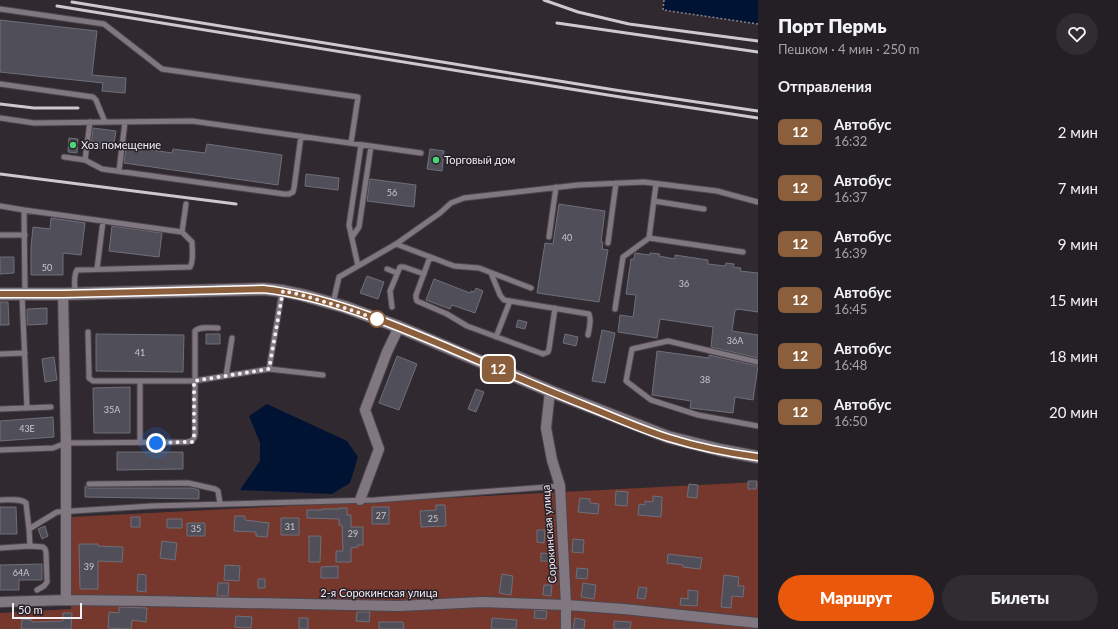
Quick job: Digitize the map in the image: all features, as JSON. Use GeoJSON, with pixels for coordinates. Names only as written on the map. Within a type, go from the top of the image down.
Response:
{"type":"FeatureCollection","features":[{"type":"Feature","properties":{"kind":"street"},"geometry":{"type":"LineString","coordinates":[[0,294],[69,294],[263,289],[283,291],[332,304],[399,327],[550,391],[668,437],[720,450],[758,457]]}},
{"type":"Feature","properties":{"kind":"street"},"geometry":{"type":"LineString","coordinates":[[66,600],[66,443],[69,294]]}},
{"type":"Feature","properties":{"kind":"street"},"geometry":{"type":"LineString","coordinates":[[360,500],[379,449],[365,410],[387,352],[399,327]]}},
{"type":"Feature","properties":{"kind":"street","name":"Сорокинская улица"},"geometry":{"type":"LineString","coordinates":[[550,391],[546,428],[552,460],[560,486],[566,629]]}},
{"type":"Feature","properties":{"kind":"street","name":"2-я Сорокинская улица"},"geometry":{"type":"LineString","coordinates":[[0,602],[66,600],[399,606],[482,602],[566,604],[758,623]]}},
{"type":"Feature","properties":{"kind":"lane"},"geometry":{"type":"LineString","coordinates":[[0,9],[104,24],[162,69],[358,97],[351,143]]}},
{"type":"Feature","properties":{"kind":"lane"},"geometry":{"type":"LineString","coordinates":[[0,84],[93,97],[96,100],[105,122]]}},
{"type":"Feature","properties":{"kind":"lane"},"geometry":{"type":"LineString","coordinates":[[0,118],[34,123],[192,121],[421,153]]}},
{"type":"Feature","properties":{"kind":"lane"},"geometry":{"type":"LineString","coordinates":[[85,160],[90,122]]}},
{"type":"Feature","properties":{"kind":"lane"},"geometry":{"type":"LineString","coordinates":[[119,171],[126,122]]}},
{"type":"Feature","properties":{"kind":"lane"},"geometry":{"type":"LineString","coordinates":[[64,157],[85,160],[102,169],[289,194],[293,192],[294,188],[301,136]]}},
{"type":"Feature","properties":{"kind":"lane"},"geometry":{"type":"LineString","coordinates":[[358,266],[349,225],[361,145]]}},
{"type":"Feature","properties":{"kind":"lane"},"geometry":{"type":"LineString","coordinates":[[352,237],[360,227],[371,146]]}},
{"type":"Feature","properties":{"kind":"lane"},"geometry":{"type":"LineString","coordinates":[[332,304],[339,277],[396,244],[440,214],[451,203],[464,198],[578,185],[644,182],[717,191],[758,202]]}},
{"type":"Feature","properties":{"kind":"lane"},"geometry":{"type":"LineString","coordinates":[[608,243],[616,183]]}},
{"type":"Feature","properties":{"kind":"lane"},"geometry":{"type":"LineString","coordinates":[[649,238],[656,184]]}},
{"type":"Feature","properties":{"kind":"lane"},"geometry":{"type":"LineString","coordinates":[[549,237],[556,187]]}},
{"type":"Feature","properties":{"kind":"lane"},"geometry":{"type":"LineString","coordinates":[[654,201],[704,208]]}},
{"type":"Feature","properties":{"kind":"lane"},"geometry":{"type":"LineString","coordinates":[[182,232],[186,204]]}},
{"type":"Feature","properties":{"kind":"lane"},"geometry":{"type":"LineString","coordinates":[[0,206],[182,232],[192,242],[192,262],[190,267],[77,270],[75,272],[69,294]]}},
{"type":"Feature","properties":{"kind":"lane"},"geometry":{"type":"LineString","coordinates":[[24,210],[24,294],[27,408]]}},
{"type":"Feature","properties":{"kind":"lane"},"geometry":{"type":"LineString","coordinates":[[97,269],[103,221]]}},
{"type":"Feature","properties":{"kind":"lane"},"geometry":{"type":"LineString","coordinates":[[0,235],[25,235]]}},
{"type":"Feature","properties":{"kind":"lane"},"geometry":{"type":"LineString","coordinates":[[615,309],[623,257],[649,238],[743,252]]}},
{"type":"Feature","properties":{"kind":"lane"},"geometry":{"type":"LineString","coordinates":[[396,244],[454,266],[479,268],[531,288]]}},
{"type":"Feature","properties":{"kind":"lane"},"geometry":{"type":"LineString","coordinates":[[430,257],[416,295],[417,302],[447,314],[467,326],[539,353],[546,354],[549,348],[555,308]]}},
{"type":"Feature","properties":{"kind":"lane"},"geometry":{"type":"LineString","coordinates":[[392,307],[390,291],[398,269],[402,266],[424,274]]}},
{"type":"Feature","properties":{"kind":"lane"},"geometry":{"type":"LineString","coordinates":[[387,269],[397,273]]}},
{"type":"Feature","properties":{"kind":"lane"},"geometry":{"type":"LineString","coordinates":[[491,273],[501,298],[504,300],[589,314],[590,320],[588,335]]}},
{"type":"Feature","properties":{"kind":"lane"},"geometry":{"type":"LineString","coordinates":[[269,369],[283,291]]}},
{"type":"Feature","properties":{"kind":"lane"},"geometry":{"type":"LineString","coordinates":[[496,337],[510,301]]}},
{"type":"Feature","properties":{"kind":"lane"},"geometry":{"type":"LineString","coordinates":[[0,450],[53,448],[66,443],[192,442],[194,439],[195,331],[196,329],[200,328],[218,328]]}},
{"type":"Feature","properties":{"kind":"lane"},"geometry":{"type":"LineString","coordinates":[[88,332],[89,378],[98,382],[194,381],[269,369],[323,375]]}},
{"type":"Feature","properties":{"kind":"lane"},"geometry":{"type":"LineString","coordinates":[[226,376],[232,338]]}},
{"type":"Feature","properties":{"kind":"lane"},"geometry":{"type":"LineString","coordinates":[[758,362],[668,341],[632,348],[626,381],[651,400],[698,415],[758,426]]}},
{"type":"Feature","properties":{"kind":"lane"},"geometry":{"type":"LineString","coordinates":[[0,354],[25,352]]}},
{"type":"Feature","properties":{"kind":"lane"},"geometry":{"type":"LineString","coordinates":[[140,382],[140,443]]}},
{"type":"Feature","properties":{"kind":"lane"},"geometry":{"type":"LineString","coordinates":[[0,409],[51,407]]}},
{"type":"Feature","properties":{"kind":"lane"},"geometry":{"type":"LineString","coordinates":[[89,484],[188,483],[215,488],[218,491],[220,504]]}},
{"type":"Feature","properties":{"kind":"lane"},"geometry":{"type":"LineString","coordinates":[[29,529],[57,512],[66,511],[152,506],[360,500],[560,486]]}},
{"type":"Feature","properties":{"kind":"lane"},"geometry":{"type":"LineString","coordinates":[[0,500],[19,500],[26,503],[30,546]]}},
{"type":"Feature","properties":{"kind":"lane"},"geometry":{"type":"LineString","coordinates":[[0,548],[30,546],[42,547],[45,549],[47,582],[44,586],[37,590]]}},
{"type":"Feature","properties":{"kind":"path"},"geometry":{"type":"LineString","coordinates":[[664,0],[662,10],[758,24]]}},
{"type":"Feature","properties":{"kind":"shaded area"},"geometry":{"type":"Polygon","coordinates":[[[758,482],[758,629],[0,629],[0,613],[71,609],[71,517],[758,482]]]}},
{"type":"Feature","properties":{"kind":"water"},"geometry":{"type":"Polygon","coordinates":[[[664,0],[758,0],[758,24],[663,10],[664,0]]]}},
{"type":"Feature","properties":{"kind":"water"},"geometry":{"type":"Polygon","coordinates":[[[267,404],[347,441],[358,457],[350,483],[332,494],[240,490],[260,461],[260,443],[249,416],[267,404]]]}},
{"type":"Feature","properties":{"kind":"building"},"geometry":{"type":"Polygon","coordinates":[[[0,20],[97,31],[92,75],[126,78],[125,93],[102,91],[103,83],[0,72],[0,20]]]}},
{"type":"Feature","properties":{"kind":"building"},"geometry":{"type":"Polygon","coordinates":[[[93,128],[116,131],[113,150],[91,147],[93,128]]]}},
{"type":"Feature","properties":{"kind":"building","name":"Хоз помещение"},"geometry":{"type":"Polygon","coordinates":[[[69,138],[78,139],[77,153],[68,152],[69,138]]]}},
{"type":"Feature","properties":{"kind":"building"},"geometry":{"type":"Polygon","coordinates":[[[207,144],[282,155],[278,185],[124,163],[126,146],[172,153],[173,149],[205,153],[207,144]]]}},
{"type":"Feature","properties":{"kind":"building","name":"Торговый дом"},"geometry":{"type":"Polygon","coordinates":[[[430,149],[444,151],[442,171],[427,169],[430,149]]]}},
{"type":"Feature","properties":{"kind":"building"},"geometry":{"type":"Polygon","coordinates":[[[306,174],[339,178],[338,190],[305,186],[306,174]]]}},
{"type":"Feature","properties":{"kind":"building"},"geometry":{"type":"Polygon","coordinates":[[[370,179],[416,185],[414,207],[367,201],[370,179]]]}},
{"type":"Feature","properties":{"kind":"building"},"geometry":{"type":"Polygon","coordinates":[[[559,204],[605,211],[601,242],[603,242],[602,249],[608,250],[599,302],[537,293],[545,243],[553,244],[559,204]]]}},
{"type":"Feature","properties":{"kind":"building"},"geometry":{"type":"Polygon","coordinates":[[[51,218],[85,223],[81,255],[63,253],[63,275],[31,275],[33,227],[50,229],[51,218]]]}},
{"type":"Feature","properties":{"kind":"building"},"geometry":{"type":"Polygon","coordinates":[[[112,226],[162,233],[159,257],[109,251],[112,226]]]}},
{"type":"Feature","properties":{"kind":"building"},"geometry":{"type":"Polygon","coordinates":[[[635,253],[650,255],[650,253],[660,254],[659,256],[675,259],[675,255],[708,260],[708,264],[725,266],[726,263],[734,264],[733,267],[741,268],[740,271],[758,273],[758,312],[735,310],[732,331],[758,335],[758,358],[711,347],[713,327],[660,319],[657,338],[618,332],[620,315],[633,317],[636,295],[626,294],[631,259],[634,259],[635,253]]]}},
{"type":"Feature","properties":{"kind":"building"},"geometry":{"type":"Polygon","coordinates":[[[0,257],[14,257],[14,273],[0,274],[0,257]]]}},
{"type":"Feature","properties":{"kind":"building"},"geometry":{"type":"Polygon","coordinates":[[[367,276],[384,282],[378,299],[360,293],[367,276]]]}},
{"type":"Feature","properties":{"kind":"building"},"geometry":{"type":"Polygon","coordinates":[[[434,279],[470,293],[471,291],[474,292],[476,288],[483,291],[475,313],[452,305],[450,309],[426,300],[434,279]]]}},
{"type":"Feature","properties":{"kind":"building"},"geometry":{"type":"Polygon","coordinates":[[[0,302],[8,302],[9,325],[0,325],[0,302]]]}},
{"type":"Feature","properties":{"kind":"building"},"geometry":{"type":"Polygon","coordinates":[[[47,308],[47,324],[27,325],[27,309],[47,308]]]}},
{"type":"Feature","properties":{"kind":"building"},"geometry":{"type":"Polygon","coordinates":[[[518,320],[527,322],[525,329],[516,327],[518,320]]]}},
{"type":"Feature","properties":{"kind":"building"},"geometry":{"type":"Polygon","coordinates":[[[602,330],[615,333],[605,383],[592,381],[602,330]]]}},
{"type":"Feature","properties":{"kind":"building"},"geometry":{"type":"Polygon","coordinates":[[[96,334],[184,335],[183,372],[96,371],[96,334]]]}},
{"type":"Feature","properties":{"kind":"building"},"geometry":{"type":"Polygon","coordinates":[[[206,334],[220,334],[220,344],[206,344],[206,334]]]}},
{"type":"Feature","properties":{"kind":"building"},"geometry":{"type":"Polygon","coordinates":[[[565,334],[578,337],[576,346],[563,343],[565,334]]]}},
{"type":"Feature","properties":{"kind":"building"},"geometry":{"type":"Polygon","coordinates":[[[657,351],[709,358],[709,355],[758,366],[753,400],[735,397],[733,413],[690,408],[691,401],[652,395],[657,351]]]}},
{"type":"Feature","properties":{"kind":"building"},"geometry":{"type":"Polygon","coordinates":[[[397,356],[417,364],[399,410],[379,403],[397,356]]]}},
{"type":"Feature","properties":{"kind":"building"},"geometry":{"type":"Polygon","coordinates":[[[54,357],[57,380],[45,382],[42,359],[54,357]]]}},
{"type":"Feature","properties":{"kind":"building"},"geometry":{"type":"Polygon","coordinates":[[[130,387],[130,433],[94,433],[93,388],[130,387]]]}},
{"type":"Feature","properties":{"kind":"building"},"geometry":{"type":"Polygon","coordinates":[[[476,389],[484,392],[476,412],[468,409],[476,389]]]}},
{"type":"Feature","properties":{"kind":"building"},"geometry":{"type":"Polygon","coordinates":[[[53,417],[54,437],[0,441],[0,421],[53,417]]]}},
{"type":"Feature","properties":{"kind":"building"},"geometry":{"type":"Polygon","coordinates":[[[117,452],[183,452],[183,469],[117,470],[117,452]]]}},
{"type":"Feature","properties":{"kind":"building"},"geometry":{"type":"Polygon","coordinates":[[[748,481],[757,481],[756,489],[748,489],[748,481]]]}},
{"type":"Feature","properties":{"kind":"building"},"geometry":{"type":"Polygon","coordinates":[[[689,484],[698,485],[697,498],[687,497],[689,484]]]}},
{"type":"Feature","properties":{"kind":"building"},"geometry":{"type":"Polygon","coordinates":[[[85,486],[89,488],[192,488],[199,490],[199,499],[85,497],[85,486]]]}},
{"type":"Feature","properties":{"kind":"building"},"geometry":{"type":"Polygon","coordinates":[[[616,491],[628,492],[627,506],[615,505],[616,491]]]}},
{"type":"Feature","properties":{"kind":"building"},"geometry":{"type":"Polygon","coordinates":[[[653,496],[662,497],[661,517],[638,515],[639,504],[645,505],[645,501],[653,502],[653,496]]]}},
{"type":"Feature","properties":{"kind":"building"},"geometry":{"type":"Polygon","coordinates":[[[580,498],[590,499],[590,503],[599,504],[598,514],[578,512],[580,498]]]}},
{"type":"Feature","properties":{"kind":"building"},"geometry":{"type":"Polygon","coordinates":[[[436,505],[445,505],[446,526],[421,527],[420,511],[436,510],[436,505]]]}},
{"type":"Feature","properties":{"kind":"building"},"geometry":{"type":"Polygon","coordinates":[[[0,507],[16,507],[17,534],[0,534],[0,507]]]}},
{"type":"Feature","properties":{"kind":"building"},"geometry":{"type":"Polygon","coordinates":[[[372,507],[389,507],[389,524],[372,524],[372,507]]]}},
{"type":"Feature","properties":{"kind":"building"},"geometry":{"type":"Polygon","coordinates":[[[347,508],[347,515],[351,515],[351,527],[363,527],[363,545],[358,545],[358,547],[351,548],[351,562],[336,562],[336,551],[343,551],[342,525],[339,525],[339,519],[307,518],[307,510],[347,508]]]}},
{"type":"Feature","properties":{"kind":"building"},"geometry":{"type":"Polygon","coordinates":[[[235,516],[245,516],[245,520],[269,523],[267,537],[256,536],[256,532],[234,531],[235,516]]]}},
{"type":"Feature","properties":{"kind":"building"},"geometry":{"type":"Polygon","coordinates":[[[131,517],[140,517],[140,527],[131,527],[131,517]]]}},
{"type":"Feature","properties":{"kind":"building"},"geometry":{"type":"Polygon","coordinates":[[[281,518],[299,518],[299,535],[281,535],[281,518]]]}},
{"type":"Feature","properties":{"kind":"building"},"geometry":{"type":"Polygon","coordinates":[[[167,519],[182,519],[182,528],[167,528],[167,519]]]}},
{"type":"Feature","properties":{"kind":"building"},"geometry":{"type":"Polygon","coordinates":[[[187,523],[205,523],[205,536],[187,536],[187,523]]]}},
{"type":"Feature","properties":{"kind":"building"},"geometry":{"type":"Polygon","coordinates":[[[45,526],[48,536],[42,539],[38,529],[45,526]]]}},
{"type":"Feature","properties":{"kind":"building"},"geometry":{"type":"Polygon","coordinates":[[[537,530],[545,530],[544,543],[537,542],[537,530]]]}},
{"type":"Feature","properties":{"kind":"building"},"geometry":{"type":"Polygon","coordinates":[[[309,536],[321,536],[320,562],[309,562],[309,536]]]}},
{"type":"Feature","properties":{"kind":"building"},"geometry":{"type":"Polygon","coordinates":[[[573,539],[584,540],[583,553],[572,552],[573,539]]]}},
{"type":"Feature","properties":{"kind":"building"},"geometry":{"type":"Polygon","coordinates":[[[162,541],[177,543],[175,560],[160,558],[162,541]]]}},
{"type":"Feature","properties":{"kind":"building"},"geometry":{"type":"Polygon","coordinates":[[[79,544],[98,544],[98,546],[123,547],[122,562],[98,561],[98,589],[80,589],[79,544]]]}},
{"type":"Feature","properties":{"kind":"building"},"geometry":{"type":"Polygon","coordinates":[[[541,553],[551,554],[550,561],[541,561],[541,553]]]}},
{"type":"Feature","properties":{"kind":"building"},"geometry":{"type":"Polygon","coordinates":[[[668,554],[702,558],[700,569],[667,563],[668,554]]]}},
{"type":"Feature","properties":{"kind":"building"},"geometry":{"type":"Polygon","coordinates":[[[42,564],[42,580],[19,580],[19,590],[0,590],[0,565],[42,564]]]}},
{"type":"Feature","properties":{"kind":"building"},"geometry":{"type":"Polygon","coordinates":[[[225,565],[240,566],[239,581],[224,580],[225,565]]]}},
{"type":"Feature","properties":{"kind":"building"},"geometry":{"type":"Polygon","coordinates":[[[338,566],[338,578],[321,578],[321,567],[338,566]]]}},
{"type":"Feature","properties":{"kind":"building"},"geometry":{"type":"Polygon","coordinates":[[[577,568],[588,569],[587,579],[576,578],[577,568]]]}},
{"type":"Feature","properties":{"kind":"building"},"geometry":{"type":"Polygon","coordinates":[[[138,574],[146,575],[146,592],[137,591],[138,574]]]}},
{"type":"Feature","properties":{"kind":"building"},"geometry":{"type":"Polygon","coordinates":[[[502,574],[513,576],[511,595],[499,593],[502,574]]]}},
{"type":"Feature","properties":{"kind":"building"},"geometry":{"type":"Polygon","coordinates":[[[724,575],[739,577],[738,586],[744,586],[743,597],[732,596],[731,608],[721,607],[724,575]]]}},
{"type":"Feature","properties":{"kind":"building"},"geometry":{"type":"Polygon","coordinates":[[[258,579],[265,579],[265,588],[258,588],[258,579]]]}},
{"type":"Feature","properties":{"kind":"building"},"geometry":{"type":"Polygon","coordinates":[[[218,583],[229,583],[228,596],[217,596],[218,583]]]}},
{"type":"Feature","properties":{"kind":"building"},"geometry":{"type":"Polygon","coordinates":[[[583,583],[596,585],[594,599],[581,597],[583,583]]]}},
{"type":"Feature","properties":{"kind":"building"},"geometry":{"type":"Polygon","coordinates":[[[544,585],[552,585],[551,596],[543,595],[544,585]]]}},
{"type":"Feature","properties":{"kind":"building"},"geometry":{"type":"Polygon","coordinates":[[[639,587],[647,588],[645,599],[637,598],[639,587]]]}},
{"type":"Feature","properties":{"kind":"building"},"geometry":{"type":"Polygon","coordinates":[[[688,590],[698,591],[697,606],[680,605],[681,598],[688,599],[688,590]]]}},
{"type":"Feature","properties":{"kind":"building"},"geometry":{"type":"Polygon","coordinates":[[[323,594],[333,594],[333,598],[323,598],[323,594]]]}},
{"type":"Feature","properties":{"kind":"building"},"geometry":{"type":"Polygon","coordinates":[[[119,607],[147,608],[146,622],[132,620],[131,629],[108,628],[109,612],[119,613],[119,607]]]}},
{"type":"Feature","properties":{"kind":"building"},"geometry":{"type":"Polygon","coordinates":[[[535,610],[547,611],[546,619],[534,618],[535,610]]]}},
{"type":"Feature","properties":{"kind":"building"},"geometry":{"type":"Polygon","coordinates":[[[357,612],[370,612],[369,622],[356,621],[357,612]]]}},
{"type":"Feature","properties":{"kind":"building"},"geometry":{"type":"Polygon","coordinates":[[[63,613],[72,613],[71,629],[21,629],[22,619],[32,620],[32,622],[63,621],[63,613]]]}},
{"type":"Feature","properties":{"kind":"building"},"geometry":{"type":"Polygon","coordinates":[[[236,616],[252,617],[251,628],[235,627],[236,616]]]}},
{"type":"Feature","properties":{"kind":"building"},"geometry":{"type":"Polygon","coordinates":[[[299,618],[308,618],[308,629],[299,629],[299,618]]]}},
{"type":"Feature","properties":{"kind":"building"},"geometry":{"type":"Polygon","coordinates":[[[492,618],[517,620],[516,629],[491,629],[492,618]]]}},
{"type":"Feature","properties":{"kind":"building"},"geometry":{"type":"Polygon","coordinates":[[[575,618],[585,620],[584,629],[573,629],[575,618]]]}},
{"type":"Feature","properties":{"kind":"building"},"geometry":{"type":"Polygon","coordinates":[[[614,621],[631,622],[630,629],[614,629],[614,621]]]}},
{"type":"Feature","properties":{"kind":"building"},"geometry":{"type":"Polygon","coordinates":[[[379,622],[403,622],[404,629],[379,629],[379,622]]]}},
{"type":"Feature","properties":{"kind":"railway"},"geometry":{"type":"LineString","coordinates":[[544,0],[578,12],[629,24],[758,41]]}},
{"type":"Feature","properties":{"kind":"railway"},"geometry":{"type":"LineString","coordinates":[[72,2],[615,90],[758,111]]}},
{"type":"Feature","properties":{"kind":"railway"},"geometry":{"type":"LineString","coordinates":[[57,6],[758,118]]}},
{"type":"Feature","properties":{"kind":"railway"},"geometry":{"type":"LineString","coordinates":[[557,23],[758,52]]}},
{"type":"Feature","properties":{"kind":"railway"},"geometry":{"type":"LineString","coordinates":[[0,104],[34,108],[78,108]]}},
{"type":"Feature","properties":{"kind":"railway"},"geometry":{"type":"LineString","coordinates":[[0,174],[236,204]]}},
{"type":"Feature","properties":{"kind":"bus line","name":"12"},"geometry":{"type":"LineString","coordinates":[[0,294],[263,289],[302,295],[399,327],[642,428],[694,444],[758,457]]}},
{"type":"Feature","properties":{"kind":"place","name":"Хоз помещение"},"geometry":{"type":"Point","coordinates":[73,145]}},
{"type":"Feature","properties":{"kind":"place","name":"Торговый дом"},"geometry":{"type":"Point","coordinates":[436,160]}},
{"type":"Feature","properties":{"kind":"route"},"geometry":{"type":"LineString","coordinates":[[156,443],[192,442],[194,439],[194,381],[269,369],[283,291],[302,295],[377,319]]}}]}
